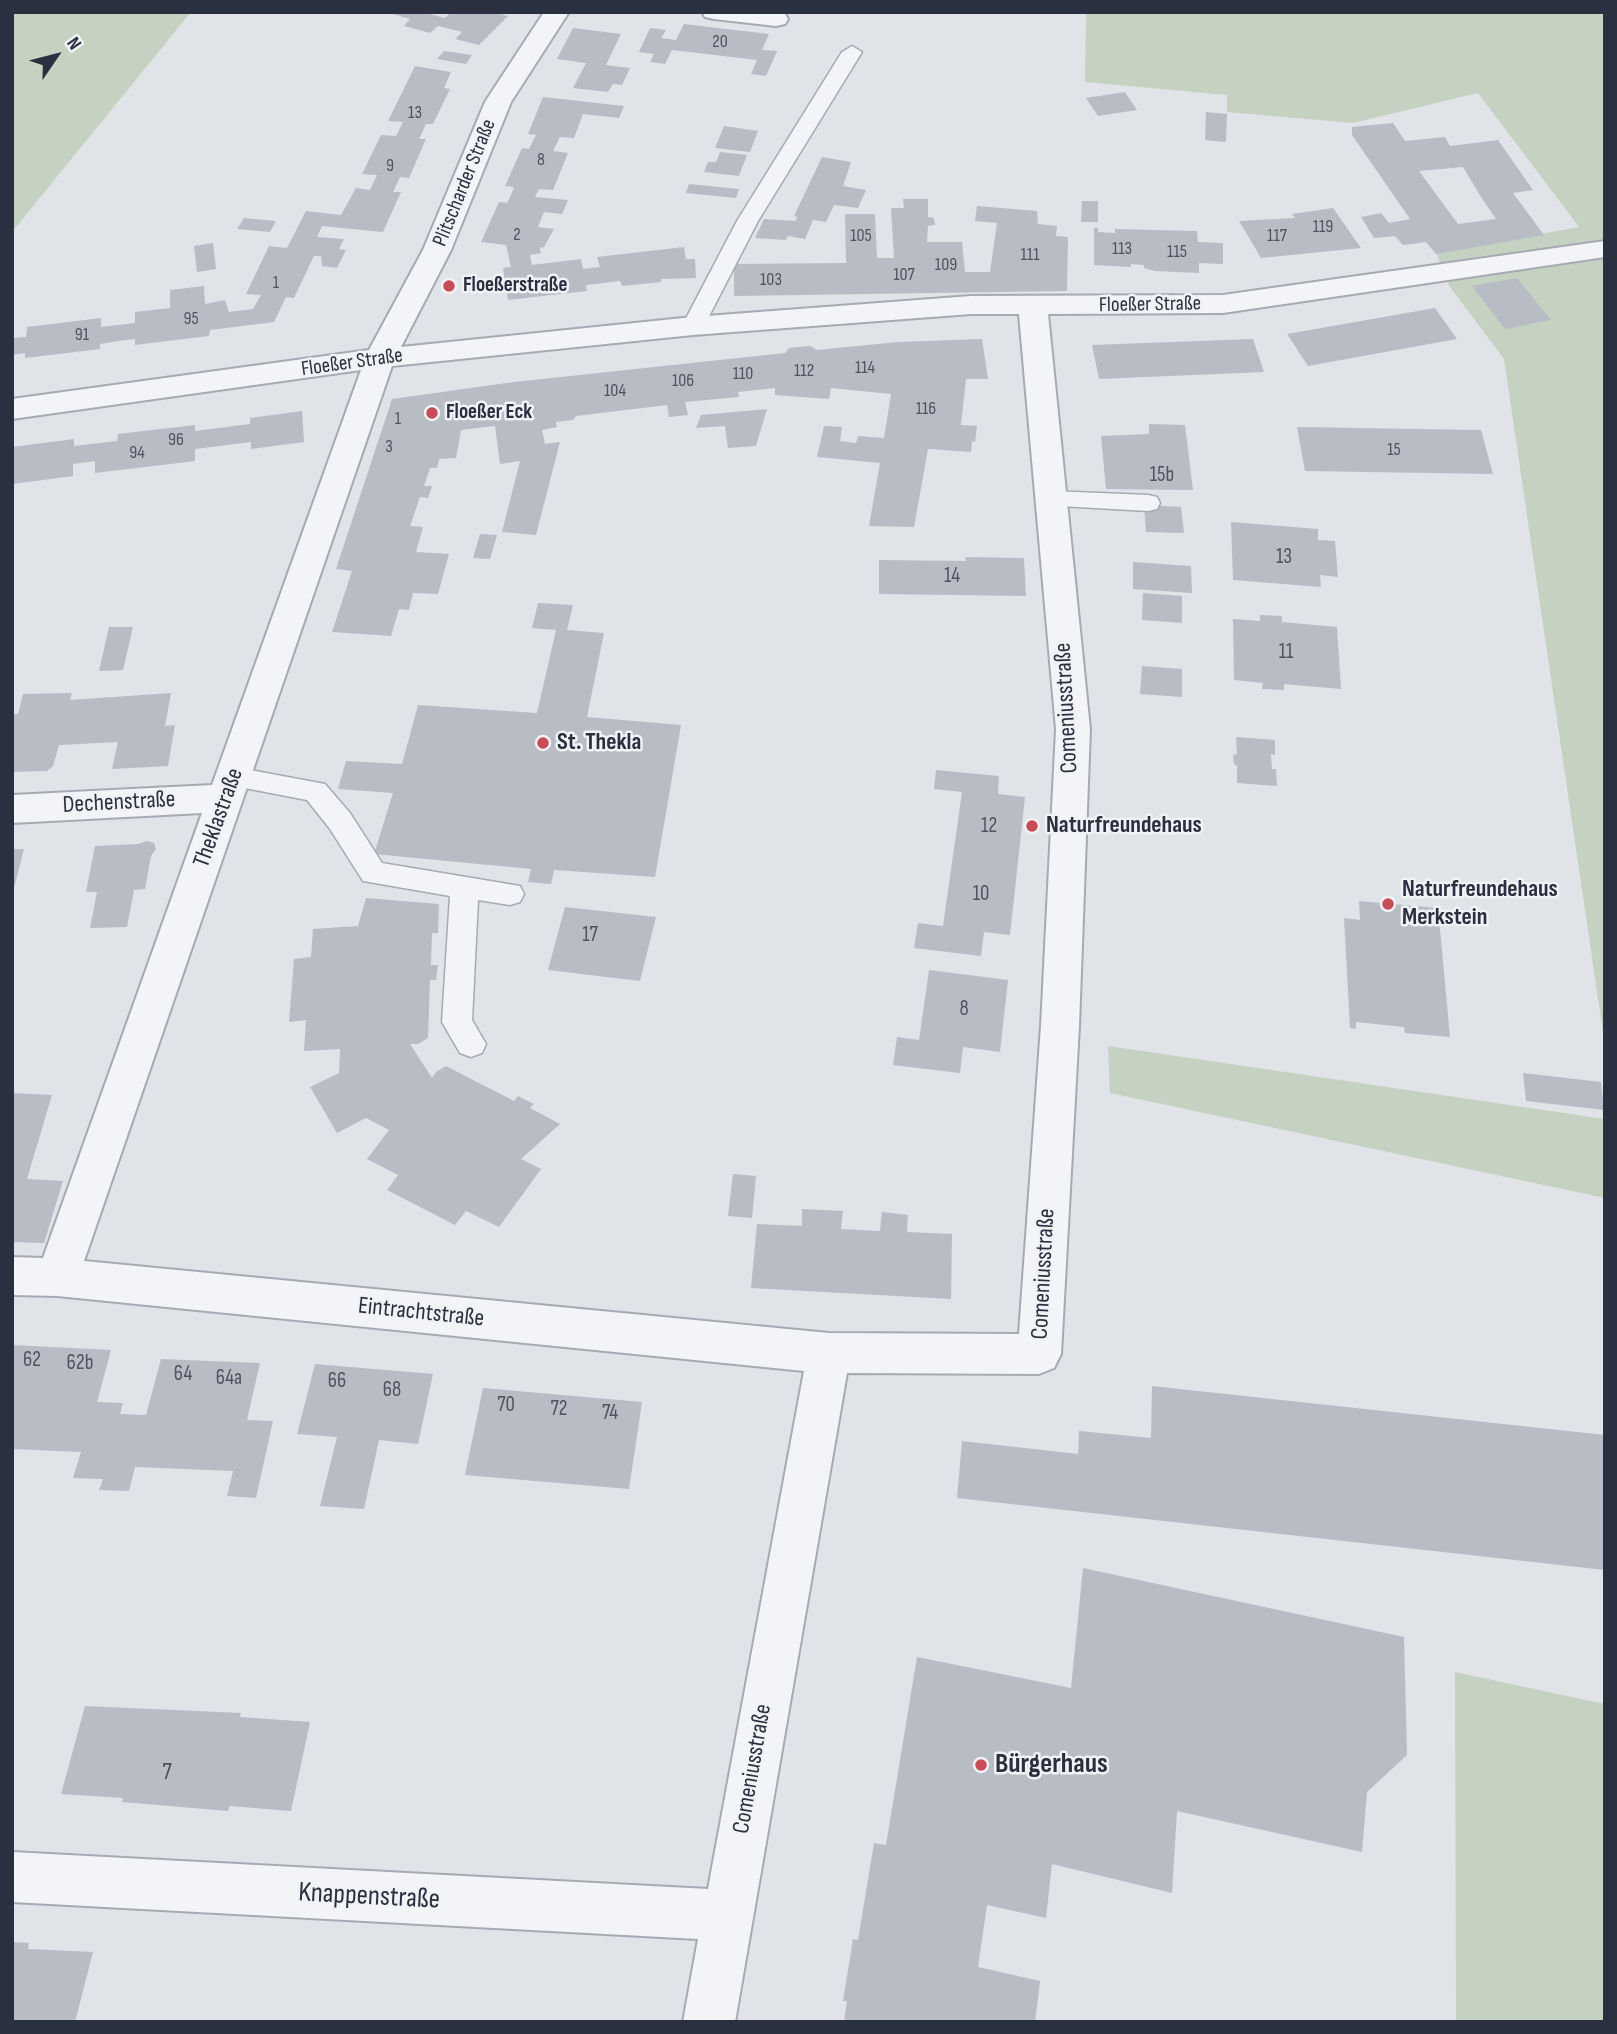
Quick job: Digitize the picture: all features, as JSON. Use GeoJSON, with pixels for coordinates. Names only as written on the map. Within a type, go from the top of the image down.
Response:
{"type":"FeatureCollection","features":[{"type":"Feature","properties":{"kind":"street","name":"Plitscharder Straße"},"geometry":{"type":"LineString","coordinates":[[380,358],[437,250],[498,102],[557,12]]}},
{"type":"Feature","properties":{"kind":"street"},"geometry":{"type":"LineString","coordinates":[[714,12],[776,19]]}},
{"type":"Feature","properties":{"kind":"street","name":"Floeßer Straße"},"geometry":{"type":"LineString","coordinates":[[12,409],[380,358],[693,326],[971,305],[1223,304],[1605,248]]}},
{"type":"Feature","properties":{"kind":"street","name":"Comeniusstraße"},"geometry":{"type":"LineString","coordinates":[[709,2022],[726,1915],[829,1353],[1039,1354],[1060,1026],[1073,729],[1033,306]]}},
{"type":"Feature","properties":{"kind":"street","name":"Theklastraße"},"geometry":{"type":"LineString","coordinates":[[57,1277],[380,358]]}},
{"type":"Feature","properties":{"kind":"street","name":"Dechenstraße"},"geometry":{"type":"LineString","coordinates":[[12,809],[230,788]]}},
{"type":"Feature","properties":{"kind":"street","name":"Eintrachtstraße"},"geometry":{"type":"LineString","coordinates":[[12,1276],[57,1277],[829,1353]]}},
{"type":"Feature","properties":{"kind":"street","name":"Knappenstraße"},"geometry":{"type":"LineString","coordinates":[[12,1877],[726,1915]]}},
{"type":"Feature","properties":{"kind":"lane"},"geometry":{"type":"LineString","coordinates":[[693,326],[736,239],[795,138],[852,52]]}},
{"type":"Feature","properties":{"kind":"lane"},"geometry":{"type":"LineString","coordinates":[[1051,499],[1148,503]]}},
{"type":"Feature","properties":{"kind":"lane"},"geometry":{"type":"LineString","coordinates":[[230,788],[315,791],[340,821],[373,873],[510,894]]}},
{"type":"Feature","properties":{"kind":"lane"},"geometry":{"type":"LineString","coordinates":[[465,887],[457,1022],[471,1044]]}},
{"type":"Feature","properties":{"kind":"green space"},"geometry":{"type":"Polygon","coordinates":[[[12,12],[191,12],[12,232],[12,12]]]}},
{"type":"Feature","properties":{"kind":"green space"},"geometry":{"type":"Polygon","coordinates":[[[1086,12],[1605,12],[1605,1046],[1504,359],[1450,287],[1436,253],[1579,227],[1478,93],[1353,123],[1227,112],[1227,95],[1085,82],[1086,12]]]}},
{"type":"Feature","properties":{"kind":"green space"},"geometry":{"type":"Polygon","coordinates":[[[1108,1046],[1605,1119],[1605,1198],[1110,1093],[1108,1046]]]}},
{"type":"Feature","properties":{"kind":"green space"},"geometry":{"type":"Polygon","coordinates":[[[1455,1672],[1605,1704],[1605,2022],[1456,2022],[1455,1672]]]}},
{"type":"Feature","properties":{"kind":"building"},"geometry":{"type":"Polygon","coordinates":[[[386,12],[422,12],[445,18],[451,12],[492,12],[508,16],[479,45],[455,39],[462,32],[438,26],[430,33],[404,26],[410,19],[386,12]]]}},
{"type":"Feature","properties":{"kind":"building"},"geometry":{"type":"Polygon","coordinates":[[[684,24],[769,34],[762,50],[777,51],[766,76],[751,74],[757,60],[672,50],[665,64],[650,62],[654,54],[639,52],[650,28],[666,30],[661,38],[676,40],[684,24]]]}},
{"type":"Feature","properties":{"kind":"building"},"geometry":{"type":"Polygon","coordinates":[[[573,28],[621,34],[606,65],[630,68],[622,85],[613,84],[608,92],[573,88],[586,63],[557,59],[573,28]]]}},
{"type":"Feature","properties":{"kind":"building"},"geometry":{"type":"Polygon","coordinates":[[[444,51],[472,55],[466,64],[437,59],[444,51]]]}},
{"type":"Feature","properties":{"kind":"building"},"geometry":{"type":"Polygon","coordinates":[[[415,66],[451,72],[444,88],[450,89],[433,124],[426,124],[419,139],[426,139],[409,178],[400,177],[393,192],[401,192],[383,232],[322,226],[317,237],[344,239],[339,249],[346,250],[337,268],[322,266],[321,256],[314,256],[294,298],[286,297],[274,322],[210,330],[209,336],[135,345],[135,339],[118,341],[100,344],[100,349],[25,358],[25,353],[12,355],[12,338],[26,337],[27,327],[101,318],[101,327],[135,323],[135,312],[170,308],[170,290],[204,286],[205,304],[225,300],[229,312],[253,309],[261,295],[246,294],[269,246],[287,248],[306,211],[341,215],[356,188],[370,190],[377,175],[362,174],[381,135],[396,136],[403,122],[388,121],[415,66]]]}},
{"type":"Feature","properties":{"kind":"building"},"geometry":{"type":"Polygon","coordinates":[[[1125,92],[1137,110],[1098,116],[1086,98],[1125,92]]]}},
{"type":"Feature","properties":{"kind":"building"},"geometry":{"type":"Polygon","coordinates":[[[543,97],[624,106],[619,118],[583,114],[574,138],[560,137],[553,151],[568,153],[553,190],[539,189],[535,197],[568,200],[562,214],[544,212],[538,227],[554,229],[544,247],[540,248],[541,253],[530,255],[532,265],[581,259],[583,269],[600,267],[597,257],[684,247],[686,259],[695,259],[696,278],[661,279],[661,282],[622,286],[620,281],[586,285],[587,291],[508,300],[503,268],[511,267],[506,245],[481,242],[499,202],[507,203],[511,195],[514,187],[505,186],[522,148],[529,149],[536,135],[528,134],[543,97]]]}},
{"type":"Feature","properties":{"kind":"building"},"geometry":{"type":"Polygon","coordinates":[[[1206,112],[1227,114],[1226,142],[1205,140],[1206,112]]]}},
{"type":"Feature","properties":{"kind":"building"},"geometry":{"type":"Polygon","coordinates":[[[1393,123],[1405,141],[1445,137],[1450,146],[1498,140],[1533,190],[1513,193],[1544,235],[1436,254],[1426,242],[1403,245],[1395,236],[1374,238],[1361,217],[1381,213],[1389,223],[1410,219],[1352,135],[1352,127],[1393,123]],[[1463,167],[1419,171],[1458,224],[1496,219],[1463,167]]]}},
{"type":"Feature","properties":{"kind":"building"},"geometry":{"type":"Polygon","coordinates":[[[724,126],[758,131],[750,152],[715,148],[724,126]]]}},
{"type":"Feature","properties":{"kind":"building"},"geometry":{"type":"Polygon","coordinates":[[[720,152],[747,155],[739,176],[704,172],[708,162],[716,162],[720,152]]]}},
{"type":"Feature","properties":{"kind":"building"},"geometry":{"type":"Polygon","coordinates":[[[822,157],[851,162],[843,186],[866,190],[858,208],[834,205],[826,222],[813,220],[805,239],[788,236],[786,240],[755,238],[764,219],[796,221],[797,217],[794,216],[822,157]]]}},
{"type":"Feature","properties":{"kind":"building"},"geometry":{"type":"Polygon","coordinates":[[[689,184],[739,189],[736,198],[686,193],[689,184]]]}},
{"type":"Feature","properties":{"kind":"building"},"geometry":{"type":"Polygon","coordinates":[[[903,199],[928,199],[928,217],[934,218],[935,225],[928,226],[927,242],[962,242],[965,272],[990,272],[997,223],[975,221],[977,206],[1037,211],[1038,224],[1057,226],[1056,236],[1068,237],[1067,291],[734,296],[734,264],[846,263],[845,214],[875,214],[877,258],[894,258],[891,208],[904,208],[903,199]]]}},
{"type":"Feature","properties":{"kind":"building"},"geometry":{"type":"Polygon","coordinates":[[[1082,201],[1098,201],[1098,222],[1081,222],[1082,201]]]}},
{"type":"Feature","properties":{"kind":"building"},"geometry":{"type":"Polygon","coordinates":[[[1333,208],[1361,248],[1261,258],[1239,221],[1295,218],[1292,214],[1333,208]]]}},
{"type":"Feature","properties":{"kind":"building"},"geometry":{"type":"Polygon","coordinates":[[[244,218],[276,221],[270,232],[237,229],[244,218]]]}},
{"type":"Feature","properties":{"kind":"building"},"geometry":{"type":"Polygon","coordinates":[[[1094,228],[1098,228],[1098,232],[1115,233],[1115,229],[1197,231],[1198,242],[1223,243],[1223,264],[1199,263],[1199,273],[1155,271],[1144,268],[1144,265],[1131,264],[1131,267],[1094,265],[1094,228]]]}},
{"type":"Feature","properties":{"kind":"building"},"geometry":{"type":"Polygon","coordinates":[[[213,243],[216,269],[197,272],[194,246],[213,243]]]}},
{"type":"Feature","properties":{"kind":"building"},"geometry":{"type":"Polygon","coordinates":[[[1517,278],[1551,320],[1505,329],[1472,286],[1517,278]]]}},
{"type":"Feature","properties":{"kind":"building"},"geometry":{"type":"Polygon","coordinates":[[[1435,308],[1457,339],[1308,366],[1287,334],[1435,308]]]}},
{"type":"Feature","properties":{"kind":"building"},"geometry":{"type":"Polygon","coordinates":[[[982,339],[988,379],[966,379],[961,425],[977,426],[975,442],[972,441],[971,452],[928,449],[914,527],[869,526],[880,463],[817,457],[824,426],[842,427],[840,441],[856,443],[858,436],[884,438],[891,394],[831,388],[829,399],[775,395],[775,388],[738,392],[739,397],[685,402],[688,415],[669,417],[667,405],[576,416],[573,420],[556,422],[557,427],[542,430],[545,444],[560,442],[536,535],[502,532],[520,461],[500,464],[495,426],[461,430],[456,458],[439,459],[437,468],[430,468],[424,486],[432,486],[428,498],[420,497],[410,526],[423,527],[416,552],[449,554],[438,594],[413,593],[409,610],[399,609],[391,636],[332,632],[352,571],[336,569],[392,399],[514,382],[785,353],[789,348],[810,346],[817,350],[898,342],[982,339]]]}},
{"type":"Feature","properties":{"kind":"building"},"geometry":{"type":"Polygon","coordinates":[[[1253,339],[1264,372],[1099,379],[1092,345],[1253,339]]]}},
{"type":"Feature","properties":{"kind":"building"},"geometry":{"type":"Polygon","coordinates":[[[767,409],[756,446],[728,448],[725,426],[696,428],[701,415],[767,409]]]}},
{"type":"Feature","properties":{"kind":"building"},"geometry":{"type":"Polygon","coordinates":[[[302,411],[304,442],[251,449],[251,442],[195,449],[195,461],[95,473],[95,461],[73,464],[73,476],[12,484],[12,447],[74,439],[74,446],[117,441],[118,434],[195,425],[195,431],[250,424],[250,418],[302,411]]]}},
{"type":"Feature","properties":{"kind":"building"},"geometry":{"type":"Polygon","coordinates":[[[1149,424],[1185,425],[1193,490],[1106,489],[1101,436],[1149,434],[1149,424]]]}},
{"type":"Feature","properties":{"kind":"building"},"geometry":{"type":"Polygon","coordinates":[[[1297,427],[1481,430],[1493,474],[1305,471],[1297,427]]]}},
{"type":"Feature","properties":{"kind":"building"},"geometry":{"type":"Polygon","coordinates":[[[1144,505],[1181,507],[1184,533],[1146,532],[1144,505]]]}},
{"type":"Feature","properties":{"kind":"building"},"geometry":{"type":"Polygon","coordinates":[[[1231,522],[1318,529],[1318,540],[1335,541],[1338,577],[1320,575],[1321,587],[1233,580],[1231,522]]]}},
{"type":"Feature","properties":{"kind":"building"},"geometry":{"type":"Polygon","coordinates":[[[480,534],[497,535],[490,559],[473,558],[480,534]]]}},
{"type":"Feature","properties":{"kind":"building"},"geometry":{"type":"Polygon","coordinates":[[[965,557],[1024,558],[1026,596],[879,594],[879,560],[966,561],[965,557]]]}},
{"type":"Feature","properties":{"kind":"building"},"geometry":{"type":"Polygon","coordinates":[[[1133,562],[1191,566],[1192,593],[1133,589],[1133,562]]]}},
{"type":"Feature","properties":{"kind":"building"},"geometry":{"type":"Polygon","coordinates":[[[1143,593],[1182,596],[1182,623],[1142,620],[1143,593]]]}},
{"type":"Feature","properties":{"kind":"building","name":"St. Thekla"},"geometry":{"type":"Polygon","coordinates":[[[538,603],[573,605],[567,630],[604,633],[587,717],[681,725],[655,877],[554,870],[551,884],[528,882],[531,869],[374,854],[393,793],[338,789],[346,761],[402,764],[418,705],[537,713],[556,630],[532,628],[538,603]]]}},
{"type":"Feature","properties":{"kind":"building"},"geometry":{"type":"Polygon","coordinates":[[[1260,615],[1282,616],[1282,622],[1337,627],[1341,689],[1284,684],[1284,690],[1262,689],[1263,683],[1234,680],[1233,619],[1260,621],[1260,615]]]}},
{"type":"Feature","properties":{"kind":"building"},"geometry":{"type":"Polygon","coordinates":[[[109,627],[133,627],[123,670],[99,671],[109,627]]]}},
{"type":"Feature","properties":{"kind":"building"},"geometry":{"type":"Polygon","coordinates":[[[1142,666],[1182,669],[1182,697],[1140,694],[1142,666]]]}},
{"type":"Feature","properties":{"kind":"building"},"geometry":{"type":"Polygon","coordinates":[[[72,693],[70,700],[171,693],[165,726],[175,725],[168,766],[112,769],[118,742],[59,745],[53,766],[47,771],[12,772],[12,714],[18,714],[23,694],[72,693]]]}},
{"type":"Feature","properties":{"kind":"building"},"geometry":{"type":"Polygon","coordinates":[[[1236,737],[1275,740],[1275,755],[1271,754],[1272,769],[1276,769],[1277,786],[1237,783],[1237,766],[1234,764],[1233,755],[1237,754],[1236,737]]]}},
{"type":"Feature","properties":{"kind":"building"},"geometry":{"type":"Polygon","coordinates":[[[936,770],[999,776],[998,794],[1025,797],[1010,935],[984,932],[981,956],[914,948],[918,923],[943,926],[962,792],[934,789],[936,770]]]}},
{"type":"Feature","properties":{"kind":"building"},"geometry":{"type":"Polygon","coordinates":[[[147,841],[154,843],[156,849],[151,856],[145,889],[134,890],[127,927],[90,928],[97,892],[86,892],[95,846],[138,844],[147,841]]]}},
{"type":"Feature","properties":{"kind":"building"},"geometry":{"type":"Polygon","coordinates":[[[12,849],[24,849],[13,892],[12,892],[12,849]]]}},
{"type":"Feature","properties":{"kind":"building"},"geometry":{"type":"Polygon","coordinates":[[[366,898],[439,904],[438,933],[432,933],[431,965],[438,965],[436,980],[430,980],[428,1038],[418,1044],[410,1044],[432,1078],[446,1066],[514,1101],[518,1096],[534,1104],[530,1108],[560,1124],[521,1159],[541,1169],[499,1227],[466,1211],[455,1225],[387,1190],[398,1175],[367,1159],[389,1130],[366,1118],[337,1133],[310,1087],[339,1073],[340,1049],[304,1051],[306,1020],[289,1022],[294,959],[311,957],[313,929],[358,926],[366,898]]]}},
{"type":"Feature","properties":{"kind":"building"},"geometry":{"type":"Polygon","coordinates":[[[1359,901],[1438,908],[1450,1037],[1405,1033],[1404,1027],[1356,1022],[1356,1029],[1350,1028],[1344,918],[1360,920],[1359,901]]]}},
{"type":"Feature","properties":{"kind":"building"},"geometry":{"type":"Polygon","coordinates":[[[565,907],[656,917],[640,981],[548,970],[565,907]]]}},
{"type":"Feature","properties":{"kind":"building"},"geometry":{"type":"Polygon","coordinates":[[[929,970],[1008,980],[1000,1052],[963,1047],[960,1073],[893,1065],[897,1037],[919,1040],[929,970]]]}},
{"type":"Feature","properties":{"kind":"building"},"geometry":{"type":"Polygon","coordinates":[[[1523,1073],[1601,1082],[1604,1110],[1526,1101],[1523,1073]]]}},
{"type":"Feature","properties":{"kind":"building"},"geometry":{"type":"Polygon","coordinates":[[[12,1093],[52,1095],[27,1179],[63,1181],[44,1243],[12,1242],[12,1093]]]}},
{"type":"Feature","properties":{"kind":"building"},"geometry":{"type":"Polygon","coordinates":[[[733,1174],[756,1176],[752,1218],[728,1216],[733,1174]]]}},
{"type":"Feature","properties":{"kind":"building"},"geometry":{"type":"Polygon","coordinates":[[[802,1209],[843,1211],[841,1229],[880,1231],[882,1212],[908,1215],[907,1232],[952,1234],[951,1299],[751,1288],[757,1224],[802,1226],[802,1209]]]}},
{"type":"Feature","properties":{"kind":"building"},"geometry":{"type":"Polygon","coordinates":[[[12,1345],[111,1350],[97,1402],[123,1403],[120,1414],[146,1415],[161,1359],[260,1363],[247,1420],[273,1421],[256,1498],[227,1496],[233,1471],[135,1467],[129,1491],[99,1490],[103,1479],[73,1478],[81,1452],[12,1449],[12,1345]]]}},
{"type":"Feature","properties":{"kind":"building"},"geometry":{"type":"Polygon","coordinates":[[[315,1364],[433,1374],[418,1444],[379,1440],[364,1509],[320,1506],[337,1437],[297,1434],[315,1364]]]}},
{"type":"Feature","properties":{"kind":"building"},"geometry":{"type":"Polygon","coordinates":[[[1152,1386],[1605,1435],[1605,1570],[957,1498],[962,1441],[1078,1454],[1079,1431],[1151,1438],[1152,1386]]]}},
{"type":"Feature","properties":{"kind":"building"},"geometry":{"type":"Polygon","coordinates":[[[483,1388],[642,1402],[629,1489],[465,1475],[483,1388]]]}},
{"type":"Feature","properties":{"kind":"building"},"geometry":{"type":"Polygon","coordinates":[[[1083,1568],[1404,1637],[1407,1755],[1367,1792],[1362,1852],[1177,1811],[1172,1893],[1052,1864],[1046,1918],[987,1905],[978,1967],[1040,1981],[1035,2022],[844,2022],[847,2001],[843,2001],[853,1939],[858,1940],[874,1843],[886,1845],[917,1657],[1071,1688],[1083,1568]]]}},
{"type":"Feature","properties":{"kind":"building"},"geometry":{"type":"Polygon","coordinates":[[[85,1706],[241,1713],[240,1717],[310,1722],[291,1811],[230,1806],[228,1811],[122,1802],[123,1798],[61,1794],[85,1706]]]}},
{"type":"Feature","properties":{"kind":"building"},"geometry":{"type":"Polygon","coordinates":[[[12,1942],[29,1943],[28,1949],[93,1952],[75,2022],[12,2022],[12,1942]]]}},
{"type":"Feature","properties":{"kind":"place","name":"Floeßerstraße"},"geometry":{"type":"Point","coordinates":[449,286]}},
{"type":"Feature","properties":{"kind":"place","name":"Floeßer Eck"},"geometry":{"type":"Point","coordinates":[432,413]}},
{"type":"Feature","properties":{"kind":"place","name":"St. Thekla"},"geometry":{"type":"Point","coordinates":[543,743]}},
{"type":"Feature","properties":{"kind":"place","name":"Naturfreundehaus"},"geometry":{"type":"Point","coordinates":[1032,826]}},
{"type":"Feature","properties":{"kind":"place","name":"Naturfreundehaus Merkstein"},"geometry":{"type":"Point","coordinates":[1388,904]}},
{"type":"Feature","properties":{"kind":"place","name":"Bürgerhaus"},"geometry":{"type":"Point","coordinates":[981,1765]}}]}
